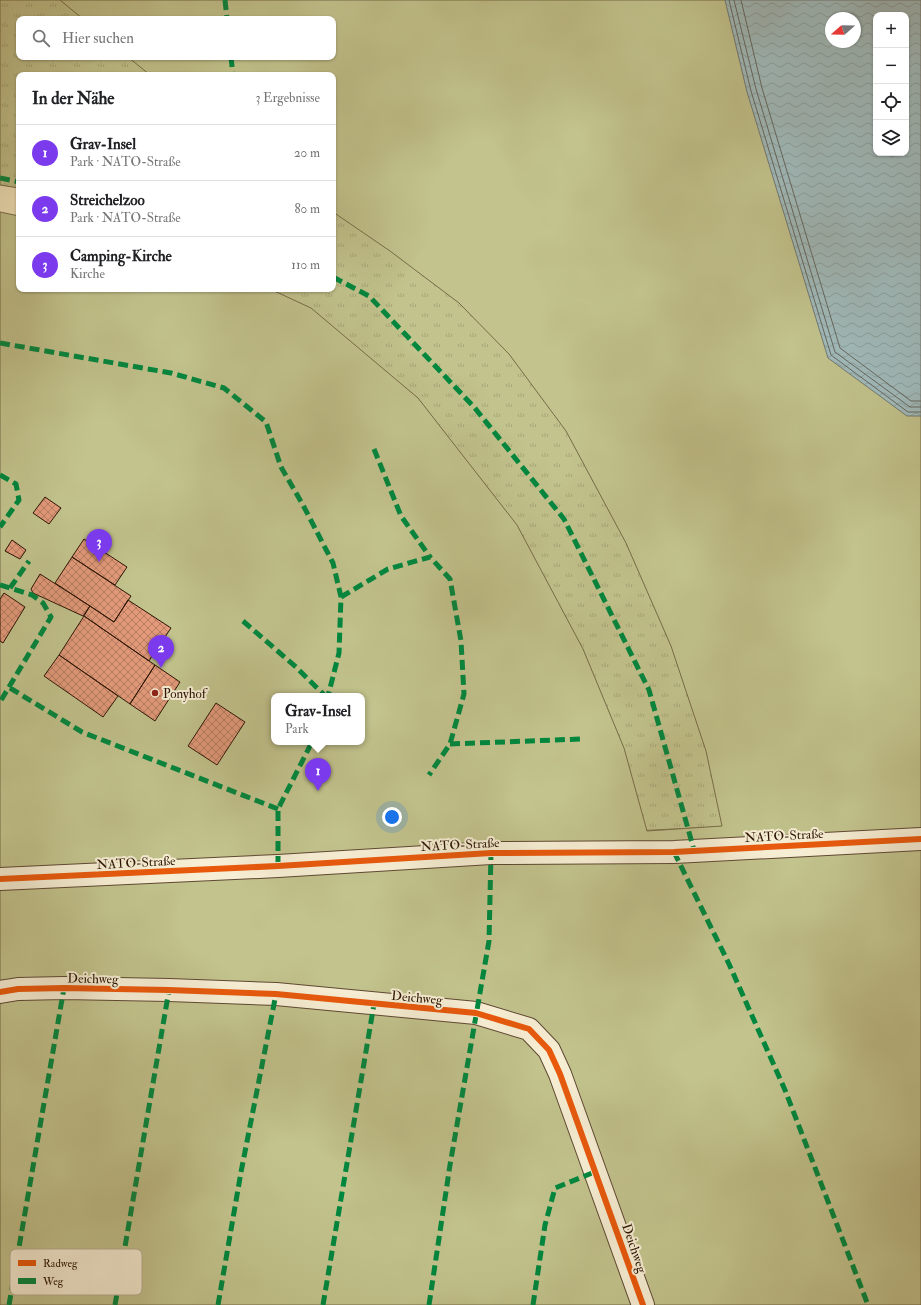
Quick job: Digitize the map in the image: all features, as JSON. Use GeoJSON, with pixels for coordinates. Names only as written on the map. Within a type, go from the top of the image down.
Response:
{"type":"FeatureCollection","features":[{"type":"Feature","properties":{"kind":"street","name":"NATO-Straße"},"geometry":{"type":"LineString","coordinates":[[0,879],[278,866],[491,853],[674,852],[921,839]]}},
{"type":"Feature","properties":{"kind":"street","name":"Deichweg"},"geometry":{"type":"LineString","coordinates":[[0,992],[18,989],[64,988],[276,994],[476,1013],[529,1029],[549,1050],[560,1074],[643,1305]]}},
{"type":"Feature","properties":{"kind":"green space"},"geometry":{"type":"Polygon","coordinates":[[[0,0],[725,0],[921,817],[346,845],[422,809],[250,292],[336,292],[336,72],[16,72],[16,188],[0,185],[0,0]]]}},
{"type":"Feature","properties":{"kind":"green space"},"geometry":{"type":"Polygon","coordinates":[[[60,0],[921,0],[921,1305],[0,1305],[0,212],[16,215],[16,292],[276,292],[311,308],[418,398],[517,525],[583,649],[624,748],[647,831],[722,826],[706,751],[671,646],[626,543],[566,431],[509,354],[459,303],[390,251],[336,214],[336,72],[146,72],[132,60],[336,60],[336,16],[79,16],[60,0]]]}},
{"type":"Feature","properties":{"kind":"water"},"geometry":{"type":"Polygon","coordinates":[[[725,0],[921,0],[921,416],[907,416],[828,358],[747,92],[725,0]]]}},
{"type":"Feature","properties":{"kind":"building"},"geometry":{"type":"Polygon","coordinates":[[[45,497],[61,508],[49,524],[33,513],[45,497]]]}},
{"type":"Feature","properties":{"kind":"building"},"geometry":{"type":"Polygon","coordinates":[[[84,539],[127,567],[115,585],[72,557],[84,539]]]}},
{"type":"Feature","properties":{"kind":"building"},"geometry":{"type":"Polygon","coordinates":[[[12,540],[26,550],[20,559],[5,551],[12,540]]]}},
{"type":"Feature","properties":{"kind":"building"},"geometry":{"type":"Polygon","coordinates":[[[72,557],[131,596],[114,622],[55,583],[72,557]]]}},
{"type":"Feature","properties":{"kind":"building"},"geometry":{"type":"Polygon","coordinates":[[[40,574],[90,606],[83,616],[33,593],[31,589],[40,574]]]}},
{"type":"Feature","properties":{"kind":"building"},"geometry":{"type":"Polygon","coordinates":[[[4,593],[25,607],[3,643],[0,641],[0,599],[4,593]]]}},
{"type":"Feature","properties":{"kind":"building"},"geometry":{"type":"Polygon","coordinates":[[[128,600],[171,628],[163,640],[169,644],[161,656],[155,651],[149,661],[84,616],[90,606],[114,622],[128,600]]]}},
{"type":"Feature","properties":{"kind":"building"},"geometry":{"type":"Polygon","coordinates":[[[84,616],[155,665],[130,704],[59,655],[84,616]]]}},
{"type":"Feature","properties":{"kind":"building"},"geometry":{"type":"Polygon","coordinates":[[[59,655],[118,696],[103,717],[44,676],[59,655]]]}},
{"type":"Feature","properties":{"kind":"building","name":"Ponyhof"},"geometry":{"type":"Polygon","coordinates":[[[155,665],[180,682],[155,721],[130,704],[155,665]]]}},
{"type":"Feature","properties":{"kind":"building"},"geometry":{"type":"Polygon","coordinates":[[[216,703],[245,722],[217,765],[188,746],[216,703]]]}},
{"type":"Feature","properties":{"kind":"marked path"},"geometry":{"type":"LineString","coordinates":[[225,0],[227,16]]}},
{"type":"Feature","properties":{"kind":"marked path"},"geometry":{"type":"LineString","coordinates":[[231,60],[233,72]]}},
{"type":"Feature","properties":{"kind":"marked path"},"geometry":{"type":"LineString","coordinates":[[0,178],[16,181]]}},
{"type":"Feature","properties":{"kind":"marked path"},"geometry":{"type":"LineString","coordinates":[[336,279],[369,296],[474,407],[564,519],[649,690],[694,850]]}},
{"type":"Feature","properties":{"kind":"marked path"},"geometry":{"type":"LineString","coordinates":[[0,343],[171,373],[224,388],[266,422],[281,467],[303,505],[333,563],[341,597],[339,653],[329,693]]}},
{"type":"Feature","properties":{"kind":"marked path"},"geometry":{"type":"LineString","coordinates":[[374,449],[401,516],[430,557]]}},
{"type":"Feature","properties":{"kind":"marked path"},"geometry":{"type":"LineString","coordinates":[[0,475],[16,484],[19,500],[0,527]]}},
{"type":"Feature","properties":{"kind":"marked path"},"geometry":{"type":"LineString","coordinates":[[341,597],[388,569],[430,557],[450,579],[461,641],[464,694],[450,744],[429,775]]}},
{"type":"Feature","properties":{"kind":"marked path"},"geometry":{"type":"LineString","coordinates":[[10,588],[29,561]]}},
{"type":"Feature","properties":{"kind":"marked path"},"geometry":{"type":"LineString","coordinates":[[0,585],[32,595],[43,603],[51,617],[0,702]]}},
{"type":"Feature","properties":{"kind":"marked path"},"geometry":{"type":"LineString","coordinates":[[243,621],[296,667],[322,693]]}},
{"type":"Feature","properties":{"kind":"marked path"},"geometry":{"type":"LineString","coordinates":[[10,688],[82,732],[278,809]]}},
{"type":"Feature","properties":{"kind":"marked path"},"geometry":{"type":"LineString","coordinates":[[450,744],[581,739]]}},
{"type":"Feature","properties":{"kind":"marked path"},"geometry":{"type":"LineString","coordinates":[[278,866],[278,809],[310,745]]}},
{"type":"Feature","properties":{"kind":"marked path"},"geometry":{"type":"LineString","coordinates":[[674,852],[729,964],[785,1090],[868,1305]]}},
{"type":"Feature","properties":{"kind":"marked path"},"geometry":{"type":"LineString","coordinates":[[429,1305],[450,1165],[489,941],[491,853]]}},
{"type":"Feature","properties":{"kind":"marked path"},"geometry":{"type":"LineString","coordinates":[[19,1249],[64,988]]}},
{"type":"Feature","properties":{"kind":"marked path"},"geometry":{"type":"LineString","coordinates":[[125,1249],[169,990]]}},
{"type":"Feature","properties":{"kind":"marked path"},"geometry":{"type":"LineString","coordinates":[[218,1305],[241,1172],[276,994]]}},
{"type":"Feature","properties":{"kind":"marked path"},"geometry":{"type":"LineString","coordinates":[[323,1305],[374,1004]]}},
{"type":"Feature","properties":{"kind":"marked path"},"geometry":{"type":"LineString","coordinates":[[533,1305],[545,1225],[555,1188],[597,1171]]}},
{"type":"Feature","properties":{"kind":"marked path"},"geometry":{"type":"LineString","coordinates":[[9,1305],[11,1295]]}},
{"type":"Feature","properties":{"kind":"marked path"},"geometry":{"type":"LineString","coordinates":[[115,1305],[117,1295]]}},
{"type":"Feature","properties":{"kind":"cycle path"},"geometry":{"type":"LineString","coordinates":[[0,879],[278,866],[491,853],[674,852],[921,839]]}},
{"type":"Feature","properties":{"kind":"cycle path"},"geometry":{"type":"LineString","coordinates":[[0,992],[18,989],[64,988],[276,994],[476,1013],[529,1029],[549,1050],[560,1074],[643,1305]]}},
{"type":"Feature","properties":{"kind":"place","name":"Camping-Kirche"},"geometry":{"type":"Point","coordinates":[99,562]}},
{"type":"Feature","properties":{"kind":"place","name":"Streichelzoo"},"geometry":{"type":"Point","coordinates":[161,668]}},
{"type":"Feature","properties":{"kind":"place","name":"Ponyhof"},"geometry":{"type":"Point","coordinates":[155,693]}},
{"type":"Feature","properties":{"kind":"place","name":"Grav-Insel"},"geometry":{"type":"Point","coordinates":[318,791]}}]}
